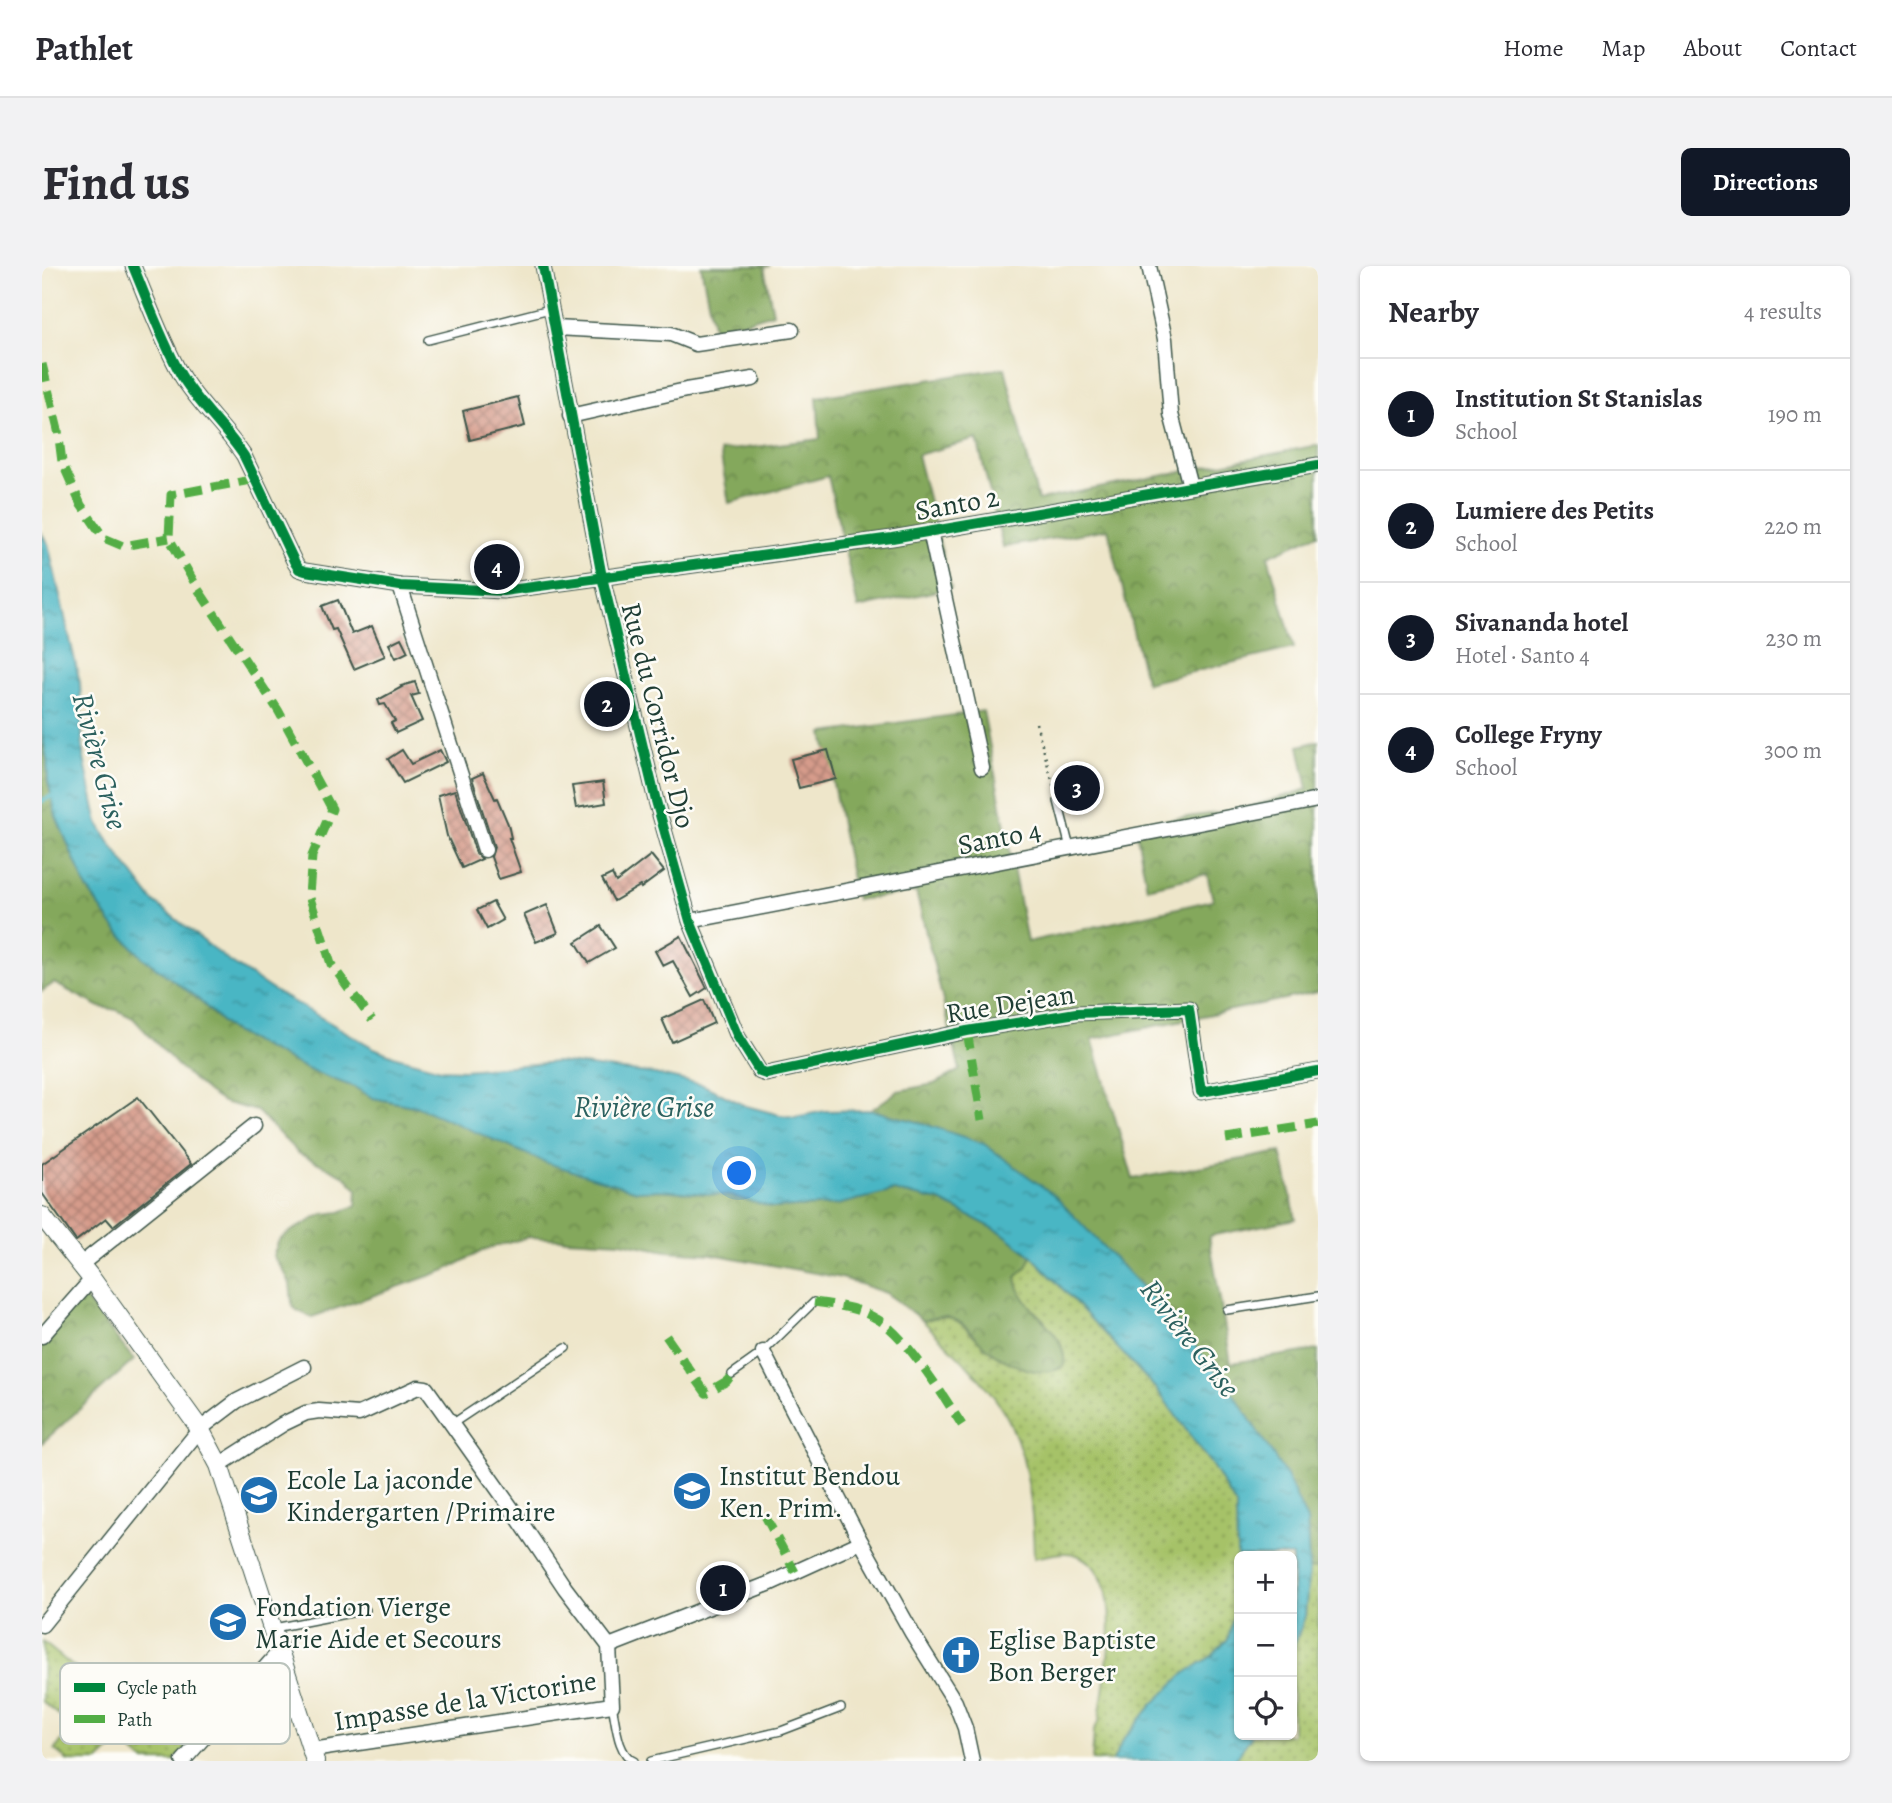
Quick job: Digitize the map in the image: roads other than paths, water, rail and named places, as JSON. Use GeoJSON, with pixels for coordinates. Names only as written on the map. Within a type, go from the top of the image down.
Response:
{"type":"FeatureCollection","features":[{"type":"Feature","properties":{"kind":"street","name":"Santo 2"},"geometry":{"type":"LineString","coordinates":[[133,266],[180,372],[191,390],[234,440],[244,456],[299,569],[400,586],[503,591],[930,531],[1318,465]]}},
{"type":"Feature","properties":{"kind":"street","name":"Rue du Corridor Djo"},"geometry":{"type":"LineString","coordinates":[[543,266],[602,577],[656,801],[690,921],[738,1037],[760,1072],[766,1074]]}},
{"type":"Feature","properties":{"kind":"street"},"geometry":{"type":"LineString","coordinates":[[1149,266],[1166,339],[1171,414],[1190,486]]}},
{"type":"Feature","properties":{"kind":"street"},"geometry":{"type":"LineString","coordinates":[[555,328],[670,334],[696,344],[792,330]]}},
{"type":"Feature","properties":{"kind":"street"},"geometry":{"type":"LineString","coordinates":[[570,416],[686,390],[753,379]]}},
{"type":"Feature","properties":{"kind":"street"},"geometry":{"type":"LineString","coordinates":[[930,531],[982,768]]}},
{"type":"Feature","properties":{"kind":"street"},"geometry":{"type":"LineString","coordinates":[[400,586],[485,850]]}},
{"type":"Feature","properties":{"kind":"street","name":"Santo 4"},"geometry":{"type":"LineString","coordinates":[[690,921],[1318,800]]}},
{"type":"Feature","properties":{"kind":"street","name":"Rue Dejean"},"geometry":{"type":"LineString","coordinates":[[766,1074],[967,1031],[1076,1013],[1189,1009],[1201,1092],[1318,1071]]}},
{"type":"Feature","properties":{"kind":"street"},"geometry":{"type":"LineString","coordinates":[[80,1265],[254,1126]]}},
{"type":"Feature","properties":{"kind":"street"},"geometry":{"type":"LineString","coordinates":[[42,1216],[92,1279],[200,1429],[219,1465],[283,1663]]}},
{"type":"Feature","properties":{"kind":"street"},"geometry":{"type":"LineString","coordinates":[[42,1336],[92,1279]]}},
{"type":"Feature","properties":{"kind":"street"},"geometry":{"type":"LineString","coordinates":[[763,1352],[861,1542],[912,1633],[955,1702],[965,1728],[972,1761]]}},
{"type":"Feature","properties":{"kind":"street"},"geometry":{"type":"LineString","coordinates":[[42,1625],[200,1429],[237,1401],[304,1367]]}},
{"type":"Feature","properties":{"kind":"street","name":"Impasse de la Victorine"},"geometry":{"type":"LineString","coordinates":[[219,1465],[283,1424],[306,1413],[319,1410],[359,1414],[418,1387],[426,1388],[565,1588],[609,1646],[612,1705],[314,1755]]}},
{"type":"Feature","properties":{"kind":"street"},"geometry":{"type":"LineString","coordinates":[[609,1646],[772,1583],[861,1542]]}},
{"type":"Feature","properties":{"kind":"street"},"geometry":{"type":"LineString","coordinates":[[269,1663],[279,1652]]}},
{"type":"Feature","properties":{"kind":"street"},"geometry":{"type":"LineString","coordinates":[[290,1684],[314,1755]]}},
{"type":"Feature","properties":{"kind":"street"},"geometry":{"type":"LineString","coordinates":[[183,1761],[198,1744]]}},
{"type":"Feature","properties":{"kind":"lane"},"geometry":{"type":"LineString","coordinates":[[428,340],[551,309]]}},
{"type":"Feature","properties":{"kind":"lane"},"geometry":{"type":"LineString","coordinates":[[1058,801],[1070,848]]}},
{"type":"Feature","properties":{"kind":"lane"},"geometry":{"type":"LineString","coordinates":[[1227,1310],[1318,1296]]}},
{"type":"Feature","properties":{"kind":"lane"},"geometry":{"type":"LineString","coordinates":[[732,1374],[763,1352],[814,1303]]}},
{"type":"Feature","properties":{"kind":"lane"},"geometry":{"type":"LineString","coordinates":[[452,1424],[566,1348]]}},
{"type":"Feature","properties":{"kind":"lane"},"geometry":{"type":"LineString","coordinates":[[273,1629],[366,1611]]}},
{"type":"Feature","properties":{"kind":"lane"},"geometry":{"type":"LineString","coordinates":[[612,1705],[623,1752],[629,1760],[634,1761]]}},
{"type":"Feature","properties":{"kind":"lane"},"geometry":{"type":"LineString","coordinates":[[651,1761],[781,1731],[841,1709]]}},
{"type":"Feature","properties":{"kind":"water","name":"Rivière Grise"},"geometry":{"type":"Polygon","coordinates":[[[42,534],[48,544],[80,683],[83,754],[98,823],[153,901],[230,962],[271,989],[374,1048],[441,1069],[464,1070],[557,1062],[655,1074],[703,1085],[746,1106],[780,1115],[795,1117],[825,1111],[871,1110],[922,1123],[984,1144],[1054,1195],[1179,1326],[1235,1396],[1287,1477],[1307,1521],[1309,1569],[1305,1616],[1297,1638],[1297,1551],[1237,1551],[1236,1506],[1213,1467],[1158,1391],[1032,1256],[1001,1232],[940,1201],[894,1191],[836,1205],[774,1208],[732,1196],[660,1190],[637,1191],[547,1163],[418,1107],[373,1098],[354,1087],[311,1071],[230,1030],[197,998],[142,957],[113,926],[86,887],[56,816],[42,733],[42,534]]]}},
{"type":"Feature","properties":{"kind":"water"},"geometry":{"type":"Polygon","coordinates":[[[1234,1613],[1234,1740],[1249,1740],[1234,1761],[1113,1761],[1123,1740],[1152,1705],[1184,1674],[1212,1656],[1228,1639],[1234,1613]]]}},
{"type":"Feature","properties":{"kind":"waterway"},"geometry":{"type":"LineString","coordinates":[[42,801],[54,795]]}},
{"type":"Feature","properties":{"kind":"place","name":"College Fryny"},"geometry":{"type":"Point","coordinates":[497,567]}},
{"type":"Feature","properties":{"kind":"place","name":"Lumiere des Petits"},"geometry":{"type":"Point","coordinates":[607,704]}},
{"type":"Feature","properties":{"kind":"place","name":"Sivananda hotel"},"geometry":{"type":"Point","coordinates":[1077,788]}},
{"type":"Feature","properties":{"kind":"place","name":"Institut Bendou Ken. Prim."},"geometry":{"type":"Point","coordinates":[692,1491]}},
{"type":"Feature","properties":{"kind":"place","name":"Ecole La jaconde Kindergarten /Primaire"},"geometry":{"type":"Point","coordinates":[259,1495]}},
{"type":"Feature","properties":{"kind":"place","name":"Institution St Stanislas"},"geometry":{"type":"Point","coordinates":[723,1588]}},
{"type":"Feature","properties":{"kind":"place","name":"Fondation Vierge Marie Aide et Secours"},"geometry":{"type":"Point","coordinates":[228,1622]}},
{"type":"Feature","properties":{"kind":"place","name":"Eglise Baptiste Bon Berger"},"geometry":{"type":"Point","coordinates":[961,1655]}}]}
